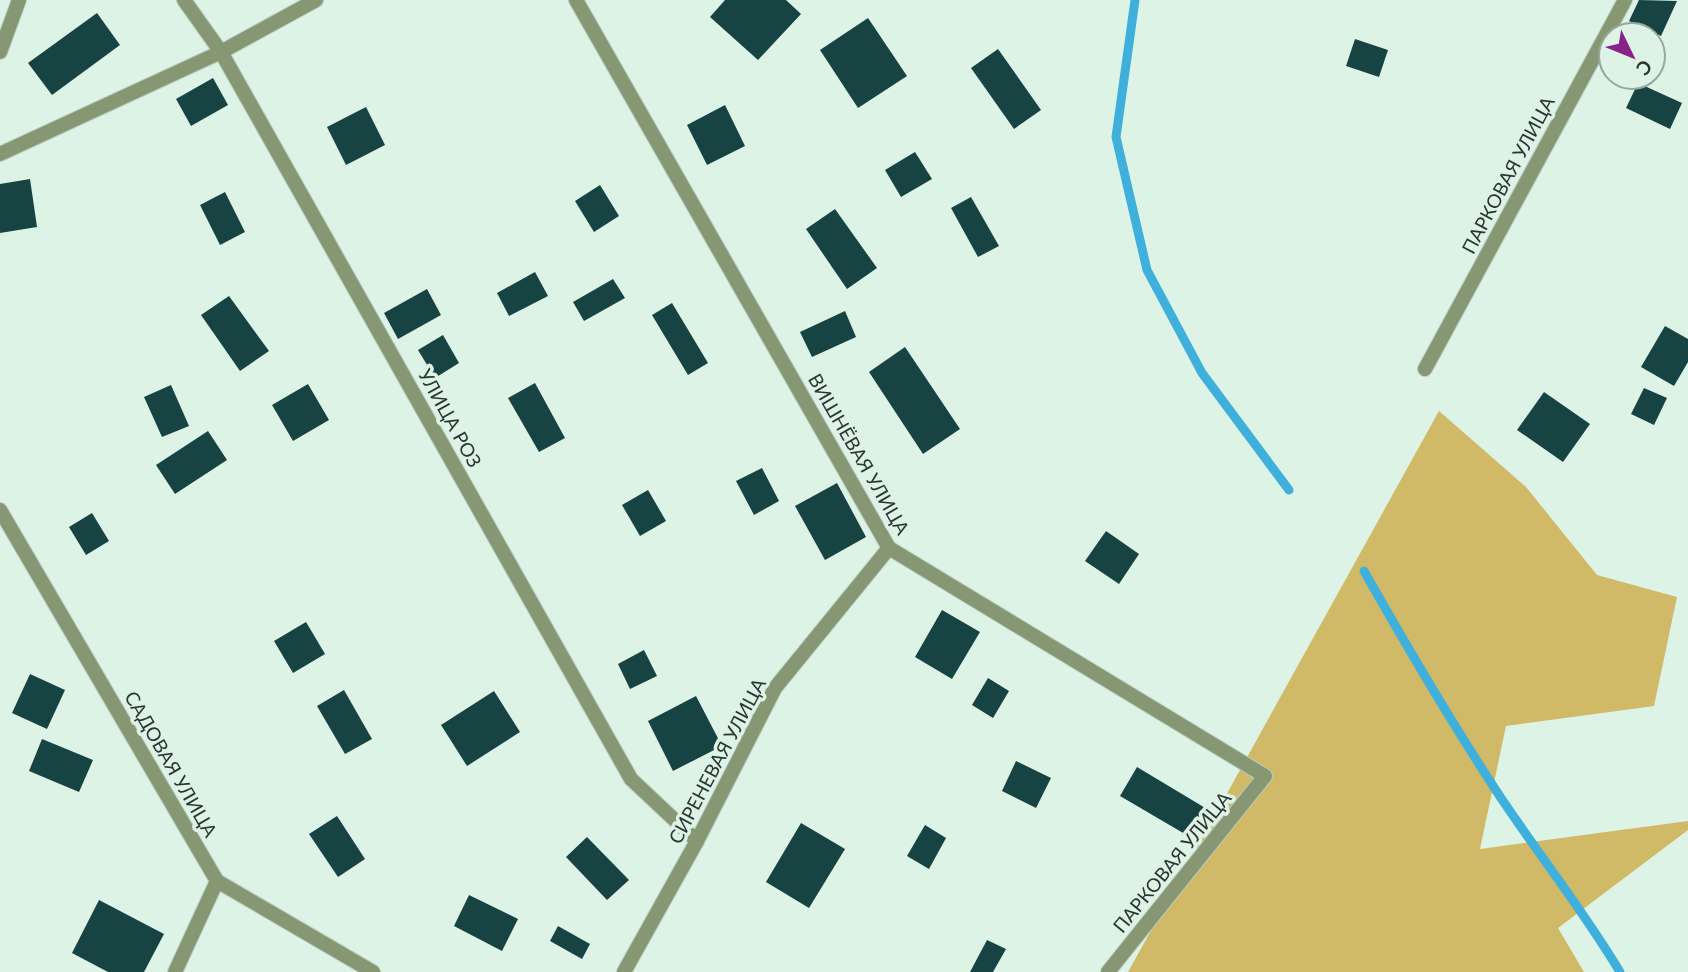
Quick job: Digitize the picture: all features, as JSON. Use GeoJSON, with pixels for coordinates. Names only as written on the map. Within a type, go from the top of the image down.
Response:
{"type":"FeatureCollection","features":[{"type":"Feature","properties":{"kind":"street"},"geometry":{"type":"LineString","coordinates":[[0,52],[19,0]]}},
{"type":"Feature","properties":{"kind":"street","name":"УЛИЦА РОЗ"},"geometry":{"type":"LineString","coordinates":[[184,0],[221,52],[631,779],[697,841]]}},
{"type":"Feature","properties":{"kind":"street"},"geometry":{"type":"LineString","coordinates":[[0,154],[221,52],[316,0]]}},
{"type":"Feature","properties":{"kind":"street","name":"ВИШНЁВАЯ УЛИЦА"},"geometry":{"type":"LineString","coordinates":[[576,0],[889,548],[1265,776]]}},
{"type":"Feature","properties":{"kind":"street","name":"ПАРКОВАЯ УЛИЦА"},"geometry":{"type":"LineString","coordinates":[[1425,369],[1625,0]]}},
{"type":"Feature","properties":{"kind":"street","name":"САДОВАЯ УЛИЦА"},"geometry":{"type":"LineString","coordinates":[[0,510],[217,881],[373,972]]}},
{"type":"Feature","properties":{"kind":"street","name":"СИРЕНЕВАЯ УЛИЦА"},"geometry":{"type":"LineString","coordinates":[[624,972],[697,841],[775,688],[889,548]]}},
{"type":"Feature","properties":{"kind":"street","name":"ПАРКОВАЯ УЛИЦА"},"geometry":{"type":"LineString","coordinates":[[1108,972],[1265,776]]}},
{"type":"Feature","properties":{"kind":"street"},"geometry":{"type":"LineString","coordinates":[[175,972],[217,881]]}},
{"type":"Feature","properties":{"kind":"shaded area"},"geometry":{"type":"Polygon","coordinates":[[[1439,411],[1526,487],[1597,575],[1677,597],[1654,706],[1506,726],[1480,849],[1688,821],[1688,830],[1558,928],[1584,972],[1128,972],[1439,411]]]}},
{"type":"Feature","properties":{"kind":"building"},"geometry":{"type":"Polygon","coordinates":[[[725,0],[786,0],[801,14],[758,60],[710,17],[725,0]]]}},
{"type":"Feature","properties":{"kind":"building"},"geometry":{"type":"Polygon","coordinates":[[[1639,0],[1677,1],[1667,23],[1629,21],[1639,0]]]}},
{"type":"Feature","properties":{"kind":"building"},"geometry":{"type":"Polygon","coordinates":[[[97,13],[120,45],[52,95],[28,63],[97,13]]]}},
{"type":"Feature","properties":{"kind":"building"},"geometry":{"type":"Polygon","coordinates":[[[868,18],[907,76],[858,108],[820,50],[868,18]]]}},
{"type":"Feature","properties":{"kind":"building"},"geometry":{"type":"Polygon","coordinates":[[[1355,39],[1388,50],[1379,77],[1346,66],[1355,39]]]}},
{"type":"Feature","properties":{"kind":"building"},"geometry":{"type":"Polygon","coordinates":[[[998,49],[1041,110],[1014,129],[971,68],[998,49]]]}},
{"type":"Feature","properties":{"kind":"building"},"geometry":{"type":"Polygon","coordinates":[[[213,78],[228,105],[191,126],[176,99],[213,78]]]}},
{"type":"Feature","properties":{"kind":"building"},"geometry":{"type":"Polygon","coordinates":[[[1634,91],[1656,91],[1682,103],[1670,129],[1626,108],[1634,91]]]}},
{"type":"Feature","properties":{"kind":"building"},"geometry":{"type":"Polygon","coordinates":[[[725,105],[745,146],[707,165],[687,125],[725,105]]]}},
{"type":"Feature","properties":{"kind":"building"},"geometry":{"type":"Polygon","coordinates":[[[366,107],[385,145],[346,165],[327,127],[366,107]]]}},
{"type":"Feature","properties":{"kind":"building"},"geometry":{"type":"Polygon","coordinates":[[[915,152],[932,179],[901,197],[885,170],[915,152]]]}},
{"type":"Feature","properties":{"kind":"building"},"geometry":{"type":"Polygon","coordinates":[[[30,179],[37,227],[0,233],[0,184],[30,179]]]}},
{"type":"Feature","properties":{"kind":"building"},"geometry":{"type":"Polygon","coordinates":[[[600,185],[619,216],[594,232],[575,201],[600,185]]]}},
{"type":"Feature","properties":{"kind":"building"},"geometry":{"type":"Polygon","coordinates":[[[225,192],[245,232],[220,245],[200,205],[225,192]]]}},
{"type":"Feature","properties":{"kind":"building"},"geometry":{"type":"Polygon","coordinates":[[[971,197],[999,246],[978,257],[951,208],[971,197]]]}},
{"type":"Feature","properties":{"kind":"building"},"geometry":{"type":"Polygon","coordinates":[[[835,209],[877,268],[847,289],[806,229],[835,209]]]}},
{"type":"Feature","properties":{"kind":"building"},"geometry":{"type":"Polygon","coordinates":[[[535,272],[548,296],[509,316],[497,293],[535,272]]]}},
{"type":"Feature","properties":{"kind":"building"},"geometry":{"type":"Polygon","coordinates":[[[613,279],[625,298],[584,321],[573,302],[613,279]]]}},
{"type":"Feature","properties":{"kind":"building"},"geometry":{"type":"Polygon","coordinates":[[[427,289],[441,315],[398,339],[384,313],[427,289]]]}},
{"type":"Feature","properties":{"kind":"building"},"geometry":{"type":"Polygon","coordinates":[[[229,296],[269,351],[240,371],[201,315],[229,296]]]}},
{"type":"Feature","properties":{"kind":"building"},"geometry":{"type":"Polygon","coordinates":[[[672,303],[708,363],[688,375],[652,315],[672,303]]]}},
{"type":"Feature","properties":{"kind":"building"},"geometry":{"type":"Polygon","coordinates":[[[845,311],[856,337],[812,357],[800,332],[845,311]]]}},
{"type":"Feature","properties":{"kind":"building"},"geometry":{"type":"Polygon","coordinates":[[[1665,326],[1688,339],[1688,362],[1674,386],[1641,367],[1665,326]]]}},
{"type":"Feature","properties":{"kind":"building"},"geometry":{"type":"Polygon","coordinates":[[[443,335],[459,363],[435,378],[418,350],[443,335]]]}},
{"type":"Feature","properties":{"kind":"building"},"geometry":{"type":"Polygon","coordinates":[[[905,347],[960,429],[923,454],[869,372],[905,347]]]}},
{"type":"Feature","properties":{"kind":"building"},"geometry":{"type":"Polygon","coordinates":[[[535,383],[565,438],[539,452],[508,398],[535,383]]]}},
{"type":"Feature","properties":{"kind":"building"},"geometry":{"type":"Polygon","coordinates":[[[308,384],[329,420],[293,441],[272,405],[308,384]]]}},
{"type":"Feature","properties":{"kind":"building"},"geometry":{"type":"Polygon","coordinates":[[[171,385],[189,426],[162,437],[144,397],[171,385]]]}},
{"type":"Feature","properties":{"kind":"building"},"geometry":{"type":"Polygon","coordinates":[[[1644,388],[1667,398],[1654,425],[1631,414],[1644,388]]]}},
{"type":"Feature","properties":{"kind":"building"},"geometry":{"type":"Polygon","coordinates":[[[1544,392],[1590,424],[1563,462],[1517,430],[1544,392]]]}},
{"type":"Feature","properties":{"kind":"building"},"geometry":{"type":"Polygon","coordinates":[[[208,431],[227,460],[175,494],[156,465],[208,431]]]}},
{"type":"Feature","properties":{"kind":"building"},"geometry":{"type":"Polygon","coordinates":[[[762,468],[779,501],[754,515],[736,481],[762,468]]]}},
{"type":"Feature","properties":{"kind":"building"},"geometry":{"type":"Polygon","coordinates":[[[837,483],[866,537],[825,560],[795,506],[837,483]]]}},
{"type":"Feature","properties":{"kind":"building"},"geometry":{"type":"Polygon","coordinates":[[[648,490],[666,521],[640,536],[622,505],[648,490]]]}},
{"type":"Feature","properties":{"kind":"building"},"geometry":{"type":"Polygon","coordinates":[[[92,513],[109,541],[86,555],[69,527],[92,513]]]}},
{"type":"Feature","properties":{"kind":"building"},"geometry":{"type":"Polygon","coordinates":[[[1106,531],[1139,554],[1119,584],[1085,561],[1106,531]]]}},
{"type":"Feature","properties":{"kind":"building"},"geometry":{"type":"Polygon","coordinates":[[[942,610],[980,632],[952,679],[915,657],[942,610]]]}},
{"type":"Feature","properties":{"kind":"building"},"geometry":{"type":"Polygon","coordinates":[[[306,622],[325,654],[293,673],[274,641],[306,622]]]}},
{"type":"Feature","properties":{"kind":"building"},"geometry":{"type":"Polygon","coordinates":[[[644,650],[657,676],[630,689],[618,664],[644,650]]]}},
{"type":"Feature","properties":{"kind":"building"},"geometry":{"type":"Polygon","coordinates":[[[30,674],[65,690],[47,729],[12,713],[30,674]]]}},
{"type":"Feature","properties":{"kind":"building"},"geometry":{"type":"Polygon","coordinates":[[[988,678],[1009,691],[993,718],[972,705],[988,678]]]}},
{"type":"Feature","properties":{"kind":"building"},"geometry":{"type":"Polygon","coordinates":[[[344,690],[372,739],[345,754],[317,706],[344,690]]]}},
{"type":"Feature","properties":{"kind":"building"},"geometry":{"type":"Polygon","coordinates":[[[494,691],[520,732],[467,766],[441,725],[494,691]]]}},
{"type":"Feature","properties":{"kind":"building"},"geometry":{"type":"Polygon","coordinates":[[[696,696],[722,746],[673,771],[648,721],[696,696]]]}},
{"type":"Feature","properties":{"kind":"building"},"geometry":{"type":"Polygon","coordinates":[[[42,739],[93,760],[79,792],[29,771],[42,739]]]}},
{"type":"Feature","properties":{"kind":"building"},"geometry":{"type":"Polygon","coordinates":[[[1016,761],[1051,778],[1036,808],[1002,791],[1016,761]]]}},
{"type":"Feature","properties":{"kind":"building"},"geometry":{"type":"Polygon","coordinates":[[[1137,767],[1207,809],[1190,837],[1120,796],[1137,767]]]}},
{"type":"Feature","properties":{"kind":"building"},"geometry":{"type":"Polygon","coordinates":[[[337,816],[365,859],[338,877],[309,834],[337,816]]]}},
{"type":"Feature","properties":{"kind":"building"},"geometry":{"type":"Polygon","coordinates":[[[801,823],[845,849],[809,908],[766,882],[801,823]]]}},
{"type":"Feature","properties":{"kind":"building"},"geometry":{"type":"Polygon","coordinates":[[[925,825],[946,838],[929,869],[907,856],[925,825]]]}},
{"type":"Feature","properties":{"kind":"building"},"geometry":{"type":"Polygon","coordinates":[[[587,837],[629,880],[607,900],[566,857],[587,837]]]}},
{"type":"Feature","properties":{"kind":"building"},"geometry":{"type":"Polygon","coordinates":[[[469,895],[518,919],[502,951],[454,926],[469,895]]]}},
{"type":"Feature","properties":{"kind":"building"},"geometry":{"type":"Polygon","coordinates":[[[99,900],[164,934],[144,972],[108,972],[72,953],[99,900]]]}},
{"type":"Feature","properties":{"kind":"building"},"geometry":{"type":"Polygon","coordinates":[[[558,926],[590,944],[582,959],[550,941],[558,926]]]}},
{"type":"Feature","properties":{"kind":"building"},"geometry":{"type":"Polygon","coordinates":[[[987,940],[1006,949],[993,972],[970,972],[987,940]]]}},
{"type":"Feature","properties":{"kind":"waterway"},"geometry":{"type":"LineString","coordinates":[[1135,0],[1116,137],[1147,270],[1202,373],[1289,490]]}},
{"type":"Feature","properties":{"kind":"waterway"},"geometry":{"type":"LineString","coordinates":[[1364,571],[1481,768],[1620,972]]}}]}
